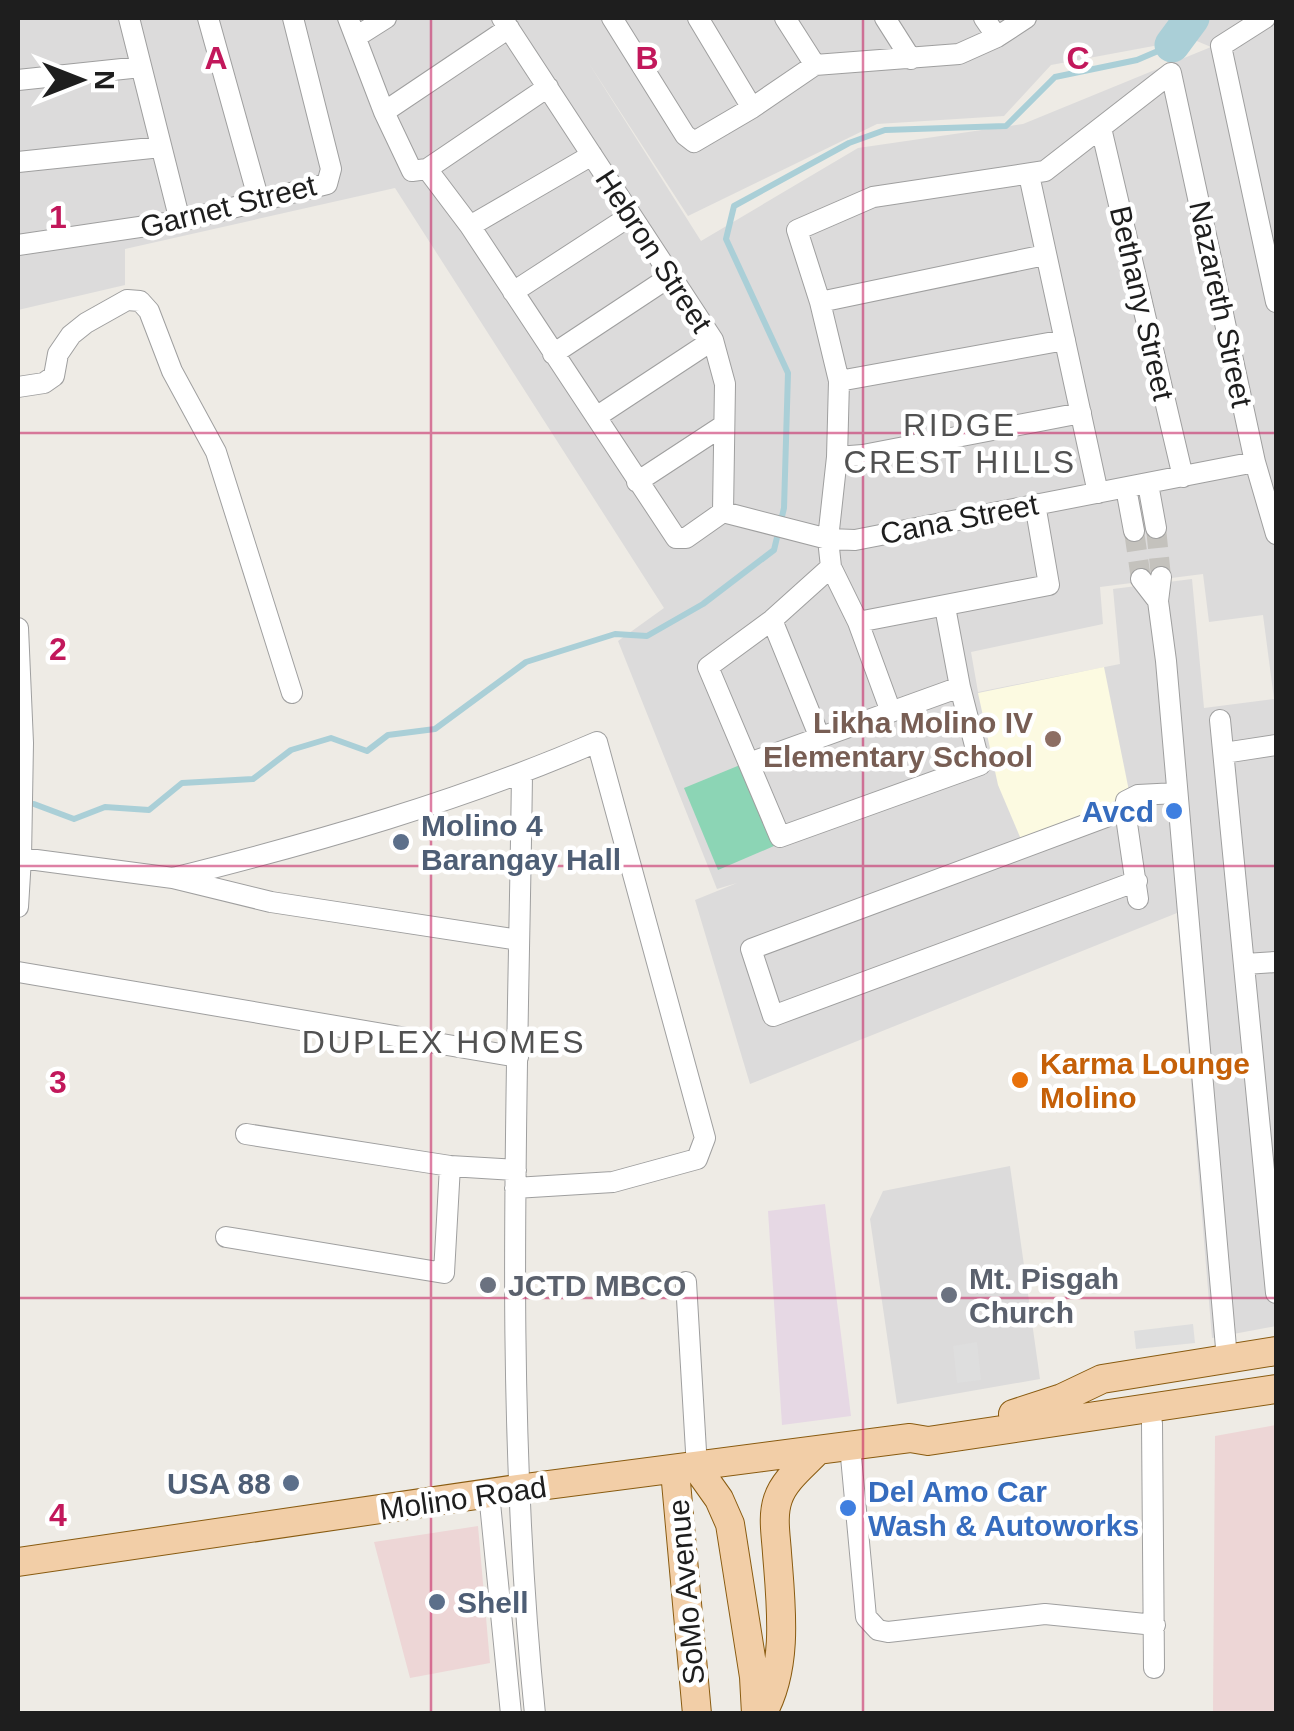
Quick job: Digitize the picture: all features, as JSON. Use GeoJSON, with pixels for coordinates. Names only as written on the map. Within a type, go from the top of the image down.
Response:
{"type":"FeatureCollection","features":[{"type":"Feature","properties":{"kind":"main road","name":"Molino Road"},"geometry":{"type":"LineString","coordinates":[[1012,1414],[1062,1398],[1102,1379],[1276,1351]]}},
{"type":"Feature","properties":{"kind":"main road","name":"Molino Road"},"geometry":{"type":"LineString","coordinates":[[18,1562],[503,1491],[910,1438],[928,1441],[1276,1374]]}},
{"type":"Feature","properties":{"kind":"main road","name":"Molino Road"},"geometry":{"type":"LineString","coordinates":[[910,1438],[926,1426],[1012,1414],[1072,1412],[1276,1389]]}},
{"type":"Feature","properties":{"kind":"main road","name":"Molino Road"},"geometry":{"type":"LineString","coordinates":[[956,1436],[1016,1439],[1276,1405]]}},
{"type":"Feature","properties":{"kind":"main road","name":"SoMo Avenue"},"geometry":{"type":"LineString","coordinates":[[759,1714],[774,1687],[780,1652],[775,1525],[778,1500],[789,1481],[817,1451]]}},
{"type":"Feature","properties":{"kind":"main road","name":"SoMo Avenue"},"geometry":{"type":"LineString","coordinates":[[686,1469],[697,1714]]}},
{"type":"Feature","properties":{"kind":"main road","name":"SoMo Avenue"},"geometry":{"type":"LineString","coordinates":[[686,1469],[719,1499],[730,1524],[759,1714]]}},
{"type":"Feature","properties":{"kind":"street"},"geometry":{"type":"LineString","coordinates":[[129,18],[180,222]]}},
{"type":"Feature","properties":{"kind":"street"},"geometry":{"type":"LineString","coordinates":[[208,18],[258,202]]}},
{"type":"Feature","properties":{"kind":"street","name":"Garnet Street"},"geometry":{"type":"LineString","coordinates":[[18,244],[180,222],[323,186],[332,175],[293,18]]}},
{"type":"Feature","properties":{"kind":"street"},"geometry":{"type":"LineString","coordinates":[[386,18],[352,27],[384,112],[412,171],[427,168],[548,87]]}},
{"type":"Feature","properties":{"kind":"street"},"geometry":{"type":"LineString","coordinates":[[612,18],[691,141],[698,142],[815,65],[959,54],[997,37],[1026,18]]}},
{"type":"Feature","properties":{"kind":"street"},"geometry":{"type":"LineString","coordinates":[[698,18],[752,108]]}},
{"type":"Feature","properties":{"kind":"street"},"geometry":{"type":"LineString","coordinates":[[784,18],[815,65]]}},
{"type":"Feature","properties":{"kind":"street"},"geometry":{"type":"LineString","coordinates":[[885,18],[911,59]]}},
{"type":"Feature","properties":{"kind":"street"},"geometry":{"type":"LineString","coordinates":[[984,18],[997,37]]}},
{"type":"Feature","properties":{"kind":"street"},"geometry":{"type":"LineString","coordinates":[[1265,18],[1220,46],[1276,302]]}},
{"type":"Feature","properties":{"kind":"street"},"geometry":{"type":"LineString","coordinates":[[384,112],[506,23]]}},
{"type":"Feature","properties":{"kind":"street","name":"Hebron Street"},"geometry":{"type":"LineString","coordinates":[[506,23],[713,340],[725,384],[723,512]]}},
{"type":"Feature","properties":{"kind":"street"},"geometry":{"type":"LineString","coordinates":[[18,80],[141,68]]}},
{"type":"Feature","properties":{"kind":"street","name":"Nazareth Street"},"geometry":{"type":"LineString","coordinates":[[1101,128],[1171,73],[1256,462],[1276,534]]}},
{"type":"Feature","properties":{"kind":"street"},"geometry":{"type":"LineString","coordinates":[[891,712],[858,622],[831,567],[828,539],[840,380],[797,230],[873,198],[1045,171],[1101,128]]}},
{"type":"Feature","properties":{"kind":"street","name":"Bethany Street"},"geometry":{"type":"LineString","coordinates":[[1101,128],[1184,478]]}},
{"type":"Feature","properties":{"kind":"street"},"geometry":{"type":"LineString","coordinates":[[18,162],[161,147]]}},
{"type":"Feature","properties":{"kind":"street"},"geometry":{"type":"LineString","coordinates":[[470,226],[592,155]]}},
{"type":"Feature","properties":{"kind":"street"},"geometry":{"type":"LineString","coordinates":[[427,168],[679,539],[723,512]]}},
{"type":"Feature","properties":{"kind":"street"},"geometry":{"type":"LineString","coordinates":[[1029,175],[1098,492]]}},
{"type":"Feature","properties":{"kind":"street"},"geometry":{"type":"LineString","coordinates":[[514,292],[630,216]]}},
{"type":"Feature","properties":{"kind":"street"},"geometry":{"type":"LineString","coordinates":[[820,302],[1045,255]]}},
{"type":"Feature","properties":{"kind":"street"},"geometry":{"type":"LineString","coordinates":[[554,354],[672,276]]}},
{"type":"Feature","properties":{"kind":"street"},"geometry":{"type":"LineString","coordinates":[[18,387],[44,383],[54,376],[58,354],[86,322],[127,300],[140,302],[150,311],[172,371],[216,452],[292,692]]}},
{"type":"Feature","properties":{"kind":"street"},"geometry":{"type":"LineString","coordinates":[[596,417],[713,340]]}},
{"type":"Feature","properties":{"kind":"street"},"geometry":{"type":"LineString","coordinates":[[840,380],[1066,340]]}},
{"type":"Feature","properties":{"kind":"street"},"geometry":{"type":"LineString","coordinates":[[837,457],[863,456],[1081,413]]}},
{"type":"Feature","properties":{"kind":"street"},"geometry":{"type":"LineString","coordinates":[[637,482],[724,425]]}},
{"type":"Feature","properties":{"kind":"street","name":"Cana Street"},"geometry":{"type":"LineString","coordinates":[[723,512],[828,539],[855,540],[1256,462]]}},
{"type":"Feature","properties":{"kind":"street"},"geometry":{"type":"LineString","coordinates":[[1148,484],[1156,528]]}},
{"type":"Feature","properties":{"kind":"street"},"geometry":{"type":"LineString","coordinates":[[1126,488],[1134,532]]}},
{"type":"Feature","properties":{"kind":"street"},"geometry":{"type":"LineString","coordinates":[[858,622],[1049,584],[1035,504]]}},
{"type":"Feature","properties":{"kind":"street"},"geometry":{"type":"LineString","coordinates":[[831,567],[772,620],[708,667],[780,837],[980,765],[944,607]]}},
{"type":"Feature","properties":{"kind":"street"},"geometry":{"type":"LineString","coordinates":[[1151,578],[1158,601],[1177,793],[1227,1359]]}},
{"type":"Feature","properties":{"kind":"street"},"geometry":{"type":"LineString","coordinates":[[772,620],[820,738]]}},
{"type":"Feature","properties":{"kind":"street"},"geometry":{"type":"LineString","coordinates":[[18,628],[23,743],[18,907]]}},
{"type":"Feature","properties":{"kind":"street"},"geometry":{"type":"LineString","coordinates":[[750,763],[960,687]]}},
{"type":"Feature","properties":{"kind":"street"},"geometry":{"type":"LineString","coordinates":[[1220,720],[1245,964],[1267,1087],[1276,1293]]}},
{"type":"Feature","properties":{"kind":"street"},"geometry":{"type":"LineString","coordinates":[[173,878],[298,847],[522,774],[597,742],[706,1138],[697,1159],[613,1182],[516,1180],[246,1134]]}},
{"type":"Feature","properties":{"kind":"street"},"geometry":{"type":"LineString","coordinates":[[1224,753],[1276,745],[1276,754]]}},
{"type":"Feature","properties":{"kind":"street"},"geometry":{"type":"LineString","coordinates":[[510,1714],[503,1491],[516,1180],[522,774]]}},
{"type":"Feature","properties":{"kind":"street"},"geometry":{"type":"LineString","coordinates":[[1125,810],[751,949],[773,1016],[1137,890],[1126,802],[1138,795],[1177,793]]}},
{"type":"Feature","properties":{"kind":"street"},"geometry":{"type":"LineString","coordinates":[[21,858],[173,878],[270,902],[520,940]]}},
{"type":"Feature","properties":{"kind":"street"},"geometry":{"type":"LineString","coordinates":[[1245,964],[1276,962]]}},
{"type":"Feature","properties":{"kind":"street"},"geometry":{"type":"LineString","coordinates":[[18,972],[518,1057]]}},
{"type":"Feature","properties":{"kind":"street"},"geometry":{"type":"LineString","coordinates":[[226,1237],[444,1273],[450,1166]]}},
{"type":"Feature","properties":{"kind":"street"},"geometry":{"type":"LineString","coordinates":[[686,1282],[686,1469]]}},
{"type":"Feature","properties":{"kind":"street"},"geometry":{"type":"LineString","coordinates":[[1152,1423],[1154,1668]]}},
{"type":"Feature","properties":{"kind":"street"},"geometry":{"type":"LineString","coordinates":[[850,1446],[866,1617],[878,1630],[1045,1614],[1155,1625]]}},
{"type":"Feature","properties":{"kind":"street"},"geometry":{"type":"LineString","coordinates":[[503,1491],[534,1714]]}},
{"type":"Feature","properties":{"kind":"shaded area"},"geometry":{"type":"Polygon","coordinates":[[[18,18],[1276,18],[1276,1326],[1212,1338],[1177,913],[750,1084],[695,900],[737,883],[717,889],[618,641],[664,608],[395,188],[125,249],[125,285],[18,310],[18,18]],[[1173,31],[1159,45],[1051,65],[1004,116],[877,124],[688,216],[588,62],[701,241],[858,148],[1023,124],[1211,47],[1173,31]],[[1203,574],[1100,587],[1103,624],[971,652],[978,692],[1120,664],[1113,589],[1192,579],[1204,708],[1274,699],[1263,615],[1209,622],[1203,574]]]}},
{"type":"Feature","properties":{"kind":"shaded area","name":"Likha Molino IV Elementary School"},"geometry":{"type":"Polygon","coordinates":[[[1104,667],[1129,791],[1092,816],[1023,844],[998,785],[978,693],[1104,667]]]}},
{"type":"Feature","properties":{"kind":"shaded area"},"geometry":{"type":"Polygon","coordinates":[[[1010,1166],[1040,1379],[897,1404],[870,1219],[883,1191],[1010,1166]]]}},
{"type":"Feature","properties":{"kind":"shaded area"},"geometry":{"type":"Polygon","coordinates":[[[825,1204],[851,1416],[782,1425],[768,1211],[825,1204]]]}},
{"type":"Feature","properties":{"kind":"shaded area"},"geometry":{"type":"Polygon","coordinates":[[[1193,1324],[1195,1343],[1136,1349],[1134,1331],[1193,1324]]]}},
{"type":"Feature","properties":{"kind":"shaded area"},"geometry":{"type":"Polygon","coordinates":[[[977,1342],[981,1380],[957,1383],[953,1346],[977,1342]]]}},
{"type":"Feature","properties":{"kind":"shaded area"},"geometry":{"type":"Polygon","coordinates":[[[1276,1425],[1276,1713],[1213,1713],[1215,1436],[1276,1425]]]}},
{"type":"Feature","properties":{"kind":"shaded area","name":"Shell"},"geometry":{"type":"Polygon","coordinates":[[[478,1526],[490,1663],[410,1678],[374,1542],[478,1526]]]}},
{"type":"Feature","properties":{"kind":"green space"},"geometry":{"type":"Polygon","coordinates":[[[740,765],[774,846],[718,870],[684,788],[740,765]]]}},
{"type":"Feature","properties":{"kind":"waterway"},"geometry":{"type":"LineString","coordinates":[[1172,45],[1192,18]]}},
{"type":"Feature","properties":{"kind":"waterway"},"geometry":{"type":"LineString","coordinates":[[34,804],[74,819],[105,807],[149,810],[182,783],[253,779],[291,750],[331,738],[367,751],[388,735],[435,729],[526,662],[615,634],[647,636],[703,604],[774,550],[784,508],[788,373],[726,239],[734,206],[849,143],[885,130],[1006,126],[1055,77],[1137,60],[1172,45]]}},
{"type":"Feature","properties":{"kind":"tunnel"},"geometry":{"type":"LineString","coordinates":[[1156,528],[1161,577]]}},
{"type":"Feature","properties":{"kind":"tunnel"},"geometry":{"type":"LineString","coordinates":[[1134,531],[1141,579]]}},
{"type":"Feature","properties":{"kind":"place","name":"Likha Molino IV Elementary School"},"geometry":{"type":"Point","coordinates":[1053,739]}},
{"type":"Feature","properties":{"kind":"place","name":"Avcd"},"geometry":{"type":"Point","coordinates":[1174,811]}},
{"type":"Feature","properties":{"kind":"place","name":"Molino 4 Barangay Hall"},"geometry":{"type":"Point","coordinates":[401,842]}},
{"type":"Feature","properties":{"kind":"place","name":"Karma Lounge Molino"},"geometry":{"type":"Point","coordinates":[1020,1080]}},
{"type":"Feature","properties":{"kind":"place","name":"JCTD MBCO"},"geometry":{"type":"Point","coordinates":[488,1285]}},
{"type":"Feature","properties":{"kind":"place","name":"Mt. Pisgah Church"},"geometry":{"type":"Point","coordinates":[949,1295]}},
{"type":"Feature","properties":{"kind":"place","name":"USA 88"},"geometry":{"type":"Point","coordinates":[291,1483]}},
{"type":"Feature","properties":{"kind":"place","name":"Del Amo Car Wash & Autoworks"},"geometry":{"type":"Point","coordinates":[848,1508]}},
{"type":"Feature","properties":{"kind":"place","name":"Shell"},"geometry":{"type":"Point","coordinates":[437,1602]}},
{"type":"Feature","properties":{"kind":"district","name":"RIDGE CREST HILLS"},"geometry":{"type":"Point","coordinates":[960,444]}},
{"type":"Feature","properties":{"kind":"district","name":"DUPLEX HOMES"},"geometry":{"type":"Point","coordinates":[444,1042]}}]}
